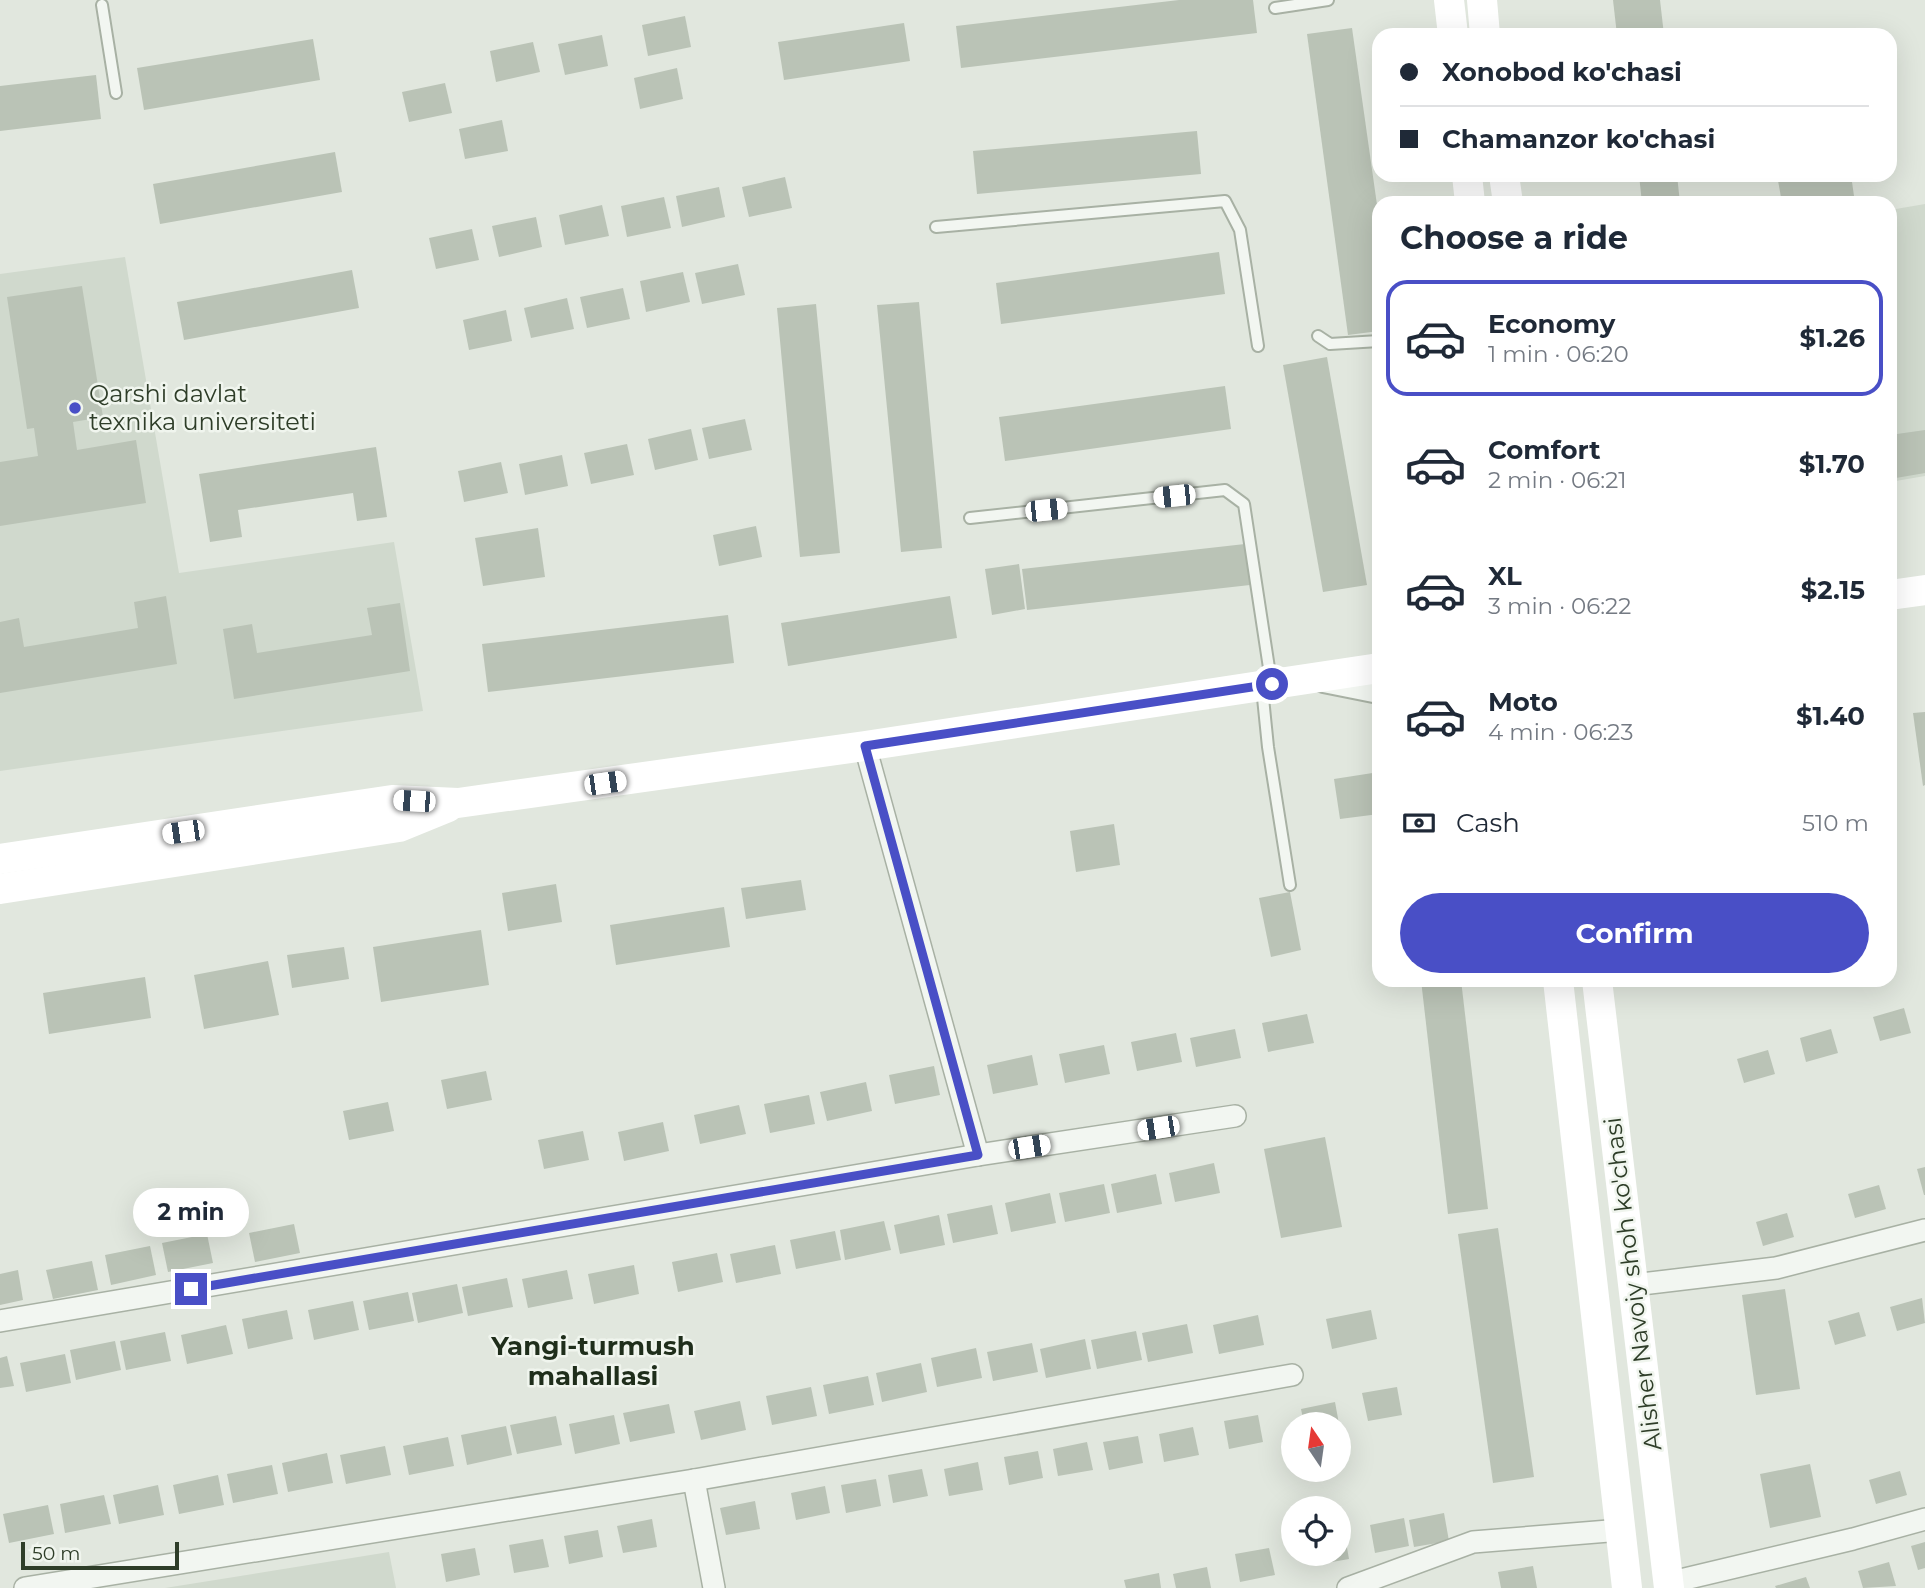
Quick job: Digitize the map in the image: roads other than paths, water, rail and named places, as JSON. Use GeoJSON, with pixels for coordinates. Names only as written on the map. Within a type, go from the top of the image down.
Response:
{"type":"FeatureCollection","features":[{"type":"Feature","properties":{"kind":"main road"},"geometry":{"type":"LineString","coordinates":[[1449,0],[1452,28]]}},
{"type":"Feature","properties":{"kind":"main road"},"geometry":{"type":"LineString","coordinates":[[1479,28],[1482,0]]}},
{"type":"Feature","properties":{"kind":"main road"},"geometry":{"type":"LineString","coordinates":[[1897,594],[1925,590]]}},
{"type":"Feature","properties":{"kind":"main road"},"geometry":{"type":"LineString","coordinates":[[0,859],[392,800],[458,803],[865,746],[1372,669]]}},
{"type":"Feature","properties":{"kind":"main road"},"geometry":{"type":"LineString","coordinates":[[0,889],[399,827],[458,803]]}},
{"type":"Feature","properties":{"kind":"main road","name":"Alisher Navoiy shoh ko'chasi"},"geometry":{"type":"LineString","coordinates":[[1559,987],[1627,1588]]}},
{"type":"Feature","properties":{"kind":"main road","name":"Alisher Navoiy shoh ko'chasi"},"geometry":{"type":"LineString","coordinates":[[1598,987],[1668,1585]]}},
{"type":"Feature","properties":{"kind":"street"},"geometry":{"type":"LineString","coordinates":[[1315,677],[1372,689]]}},
{"type":"Feature","properties":{"kind":"street"},"geometry":{"type":"LineString","coordinates":[[865,746],[978,1155]]}},
{"type":"Feature","properties":{"kind":"street"},"geometry":{"type":"LineString","coordinates":[[1,1321],[978,1155],[1235,1115]]}},
{"type":"Feature","properties":{"kind":"street"},"geometry":{"type":"LineString","coordinates":[[1633,1285],[1776,1268],[1925,1230]]}},
{"type":"Feature","properties":{"kind":"street"},"geometry":{"type":"LineString","coordinates":[[25,1588],[694,1480],[1292,1376]]}},
{"type":"Feature","properties":{"kind":"street"},"geometry":{"type":"LineString","coordinates":[[694,1480],[714,1588]]}},
{"type":"Feature","properties":{"kind":"street"},"geometry":{"type":"LineString","coordinates":[[1668,1585],[1925,1519]]}},
{"type":"Feature","properties":{"kind":"street"},"geometry":{"type":"LineString","coordinates":[[1348,1588],[1473,1542],[1621,1530]]}},
{"type":"Feature","properties":{"kind":"lane"},"geometry":{"type":"LineString","coordinates":[[1275,8],[1328,0]]}},
{"type":"Feature","properties":{"kind":"lane"},"geometry":{"type":"LineString","coordinates":[[102,5],[116,93]]}},
{"type":"Feature","properties":{"kind":"lane"},"geometry":{"type":"LineString","coordinates":[[936,228],[1225,201],[1240,230],[1258,346]]}},
{"type":"Feature","properties":{"kind":"lane"},"geometry":{"type":"LineString","coordinates":[[1318,336],[1330,344],[1372,341]]}},
{"type":"Feature","properties":{"kind":"lane"},"geometry":{"type":"LineString","coordinates":[[970,518],[1225,490],[1244,504],[1267,685],[1268,747],[1290,885]]}},
{"type":"Feature","properties":{"kind":"place","name":"Qarshi davlat texnika universiteti"},"geometry":{"type":"Point","coordinates":[75,408]}},
{"type":"Feature","properties":{"kind":"district","name":"Yangi-turmush mahallasi"},"geometry":{"type":"Point","coordinates":[593,1361]}}]}
